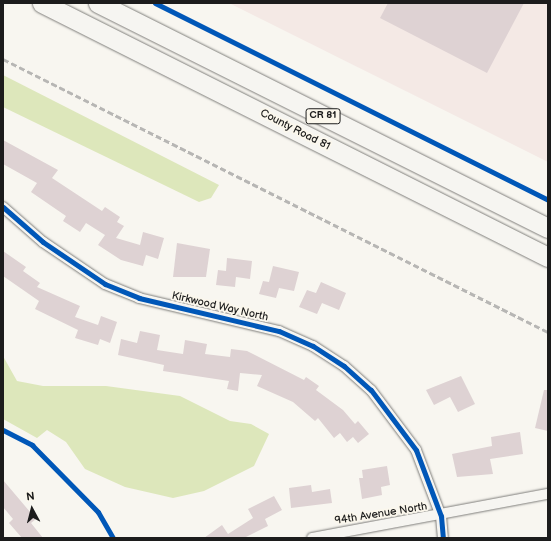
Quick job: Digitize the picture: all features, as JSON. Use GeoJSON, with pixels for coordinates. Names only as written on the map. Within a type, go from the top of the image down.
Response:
{"type":"FeatureCollection","features":[{"type":"Feature","properties":{"kind":"highway","name":"County Road 81"},"geometry":{"type":"LineString","coordinates":[[42,3],[548,257]]}},
{"type":"Feature","properties":{"kind":"highway","name":"CR 81"},"geometry":{"type":"LineString","coordinates":[[98,3],[548,228]]}},
{"type":"Feature","properties":{"kind":"street","name":"Kirkwood Way North"},"geometry":{"type":"LineString","coordinates":[[3,207],[43,242],[105,284],[139,298],[279,331],[313,346],[344,366],[371,390],[416,450],[441,516],[443,538]]}},
{"type":"Feature","properties":{"kind":"street","name":"94th Avenue North"},"geometry":{"type":"LineString","coordinates":[[312,538],[441,516],[548,494]]}},
{"type":"Feature","properties":{"kind":"shaded area"},"geometry":{"type":"Polygon","coordinates":[[[229,3],[548,3],[548,162],[229,3]]]}},
{"type":"Feature","properties":{"kind":"green space"},"geometry":{"type":"Polygon","coordinates":[[[3,75],[219,185],[211,198],[199,202],[3,107],[3,75]]]}},
{"type":"Feature","properties":{"kind":"green space"},"geometry":{"type":"Polygon","coordinates":[[[3,356],[17,381],[43,386],[106,386],[180,396],[230,421],[251,424],[269,434],[254,466],[204,491],[173,498],[125,487],[85,469],[66,442],[47,430],[37,438],[3,419],[3,356]]]}},
{"type":"Feature","properties":{"kind":"building"},"geometry":{"type":"Polygon","coordinates":[[[388,3],[524,3],[487,73],[380,18],[388,3]]]}},
{"type":"Feature","properties":{"kind":"building"},"geometry":{"type":"Polygon","coordinates":[[[3,140],[58,170],[52,178],[102,211],[105,207],[120,217],[117,222],[124,226],[116,238],[140,245],[143,232],[164,238],[158,259],[146,255],[143,266],[121,260],[98,245],[105,235],[86,223],[80,232],[63,221],[66,216],[31,192],[37,183],[3,164],[3,140]]]}},
{"type":"Feature","properties":{"kind":"building"},"geometry":{"type":"Polygon","coordinates":[[[177,243],[210,249],[206,277],[173,277],[177,243]]]}},
{"type":"Feature","properties":{"kind":"building"},"geometry":{"type":"Polygon","coordinates":[[[3,251],[26,267],[23,271],[40,283],[37,287],[80,306],[75,317],[98,325],[101,316],[117,322],[110,343],[100,339],[98,345],[75,338],[78,330],[35,309],[39,301],[3,276],[3,251]]]}},
{"type":"Feature","properties":{"kind":"building"},"geometry":{"type":"Polygon","coordinates":[[[227,258],[252,261],[250,279],[236,277],[235,287],[216,285],[218,270],[226,271],[227,258]]]}},
{"type":"Feature","properties":{"kind":"building"},"geometry":{"type":"Polygon","coordinates":[[[273,266],[299,272],[294,291],[279,288],[276,298],[259,294],[263,281],[269,282],[273,266]]]}},
{"type":"Feature","properties":{"kind":"building"},"geometry":{"type":"Polygon","coordinates":[[[321,282],[346,293],[339,310],[322,303],[317,314],[299,307],[307,290],[316,293],[321,282]]]}},
{"type":"Feature","properties":{"kind":"building"},"geometry":{"type":"Polygon","coordinates":[[[140,331],[160,335],[157,350],[183,354],[185,340],[207,344],[205,354],[230,357],[231,349],[247,351],[304,380],[306,377],[319,386],[316,390],[343,410],[355,424],[358,421],[369,434],[358,443],[353,437],[347,442],[340,433],[334,438],[318,418],[315,421],[293,402],[257,386],[262,375],[240,373],[238,391],[227,389],[229,381],[163,371],[164,365],[118,355],[121,339],[137,343],[140,331]]]}},
{"type":"Feature","properties":{"kind":"building"},"geometry":{"type":"Polygon","coordinates":[[[461,376],[475,404],[458,412],[450,397],[434,405],[426,390],[461,376]]]}},
{"type":"Feature","properties":{"kind":"building"},"geometry":{"type":"Polygon","coordinates":[[[544,390],[548,390],[548,431],[535,428],[544,390]]]}},
{"type":"Feature","properties":{"kind":"building"},"geometry":{"type":"Polygon","coordinates":[[[520,432],[523,454],[490,459],[493,474],[457,477],[452,454],[492,446],[491,437],[520,432]]]}},
{"type":"Feature","properties":{"kind":"building"},"geometry":{"type":"Polygon","coordinates":[[[387,466],[390,485],[381,487],[382,495],[362,499],[359,478],[363,478],[362,470],[387,466]]]}},
{"type":"Feature","properties":{"kind":"building"},"geometry":{"type":"Polygon","coordinates":[[[3,480],[36,519],[31,523],[43,538],[22,538],[9,523],[13,519],[3,507],[3,480]]]}},
{"type":"Feature","properties":{"kind":"building"},"geometry":{"type":"Polygon","coordinates":[[[311,485],[312,492],[330,489],[332,503],[291,508],[289,488],[311,485]]]}},
{"type":"Feature","properties":{"kind":"building"},"geometry":{"type":"Polygon","coordinates":[[[274,496],[282,510],[265,519],[268,526],[244,538],[204,538],[222,525],[228,534],[253,518],[248,509],[274,496]]]}},
{"type":"Feature","properties":{"kind":"railway"},"geometry":{"type":"LineString","coordinates":[[3,59],[548,332]]}},
{"type":"Feature","properties":{"kind":"cycle path"},"geometry":{"type":"LineString","coordinates":[[155,3],[548,200]]}},
{"type":"Feature","properties":{"kind":"cycle path"},"geometry":{"type":"LineString","coordinates":[[3,207],[43,242],[105,284],[139,298],[279,331],[313,346],[344,366],[371,390],[416,450],[441,516],[443,538]]}},
{"type":"Feature","properties":{"kind":"cycle path"},"geometry":{"type":"LineString","coordinates":[[3,430],[32,445],[98,512],[113,538]]}}]}
